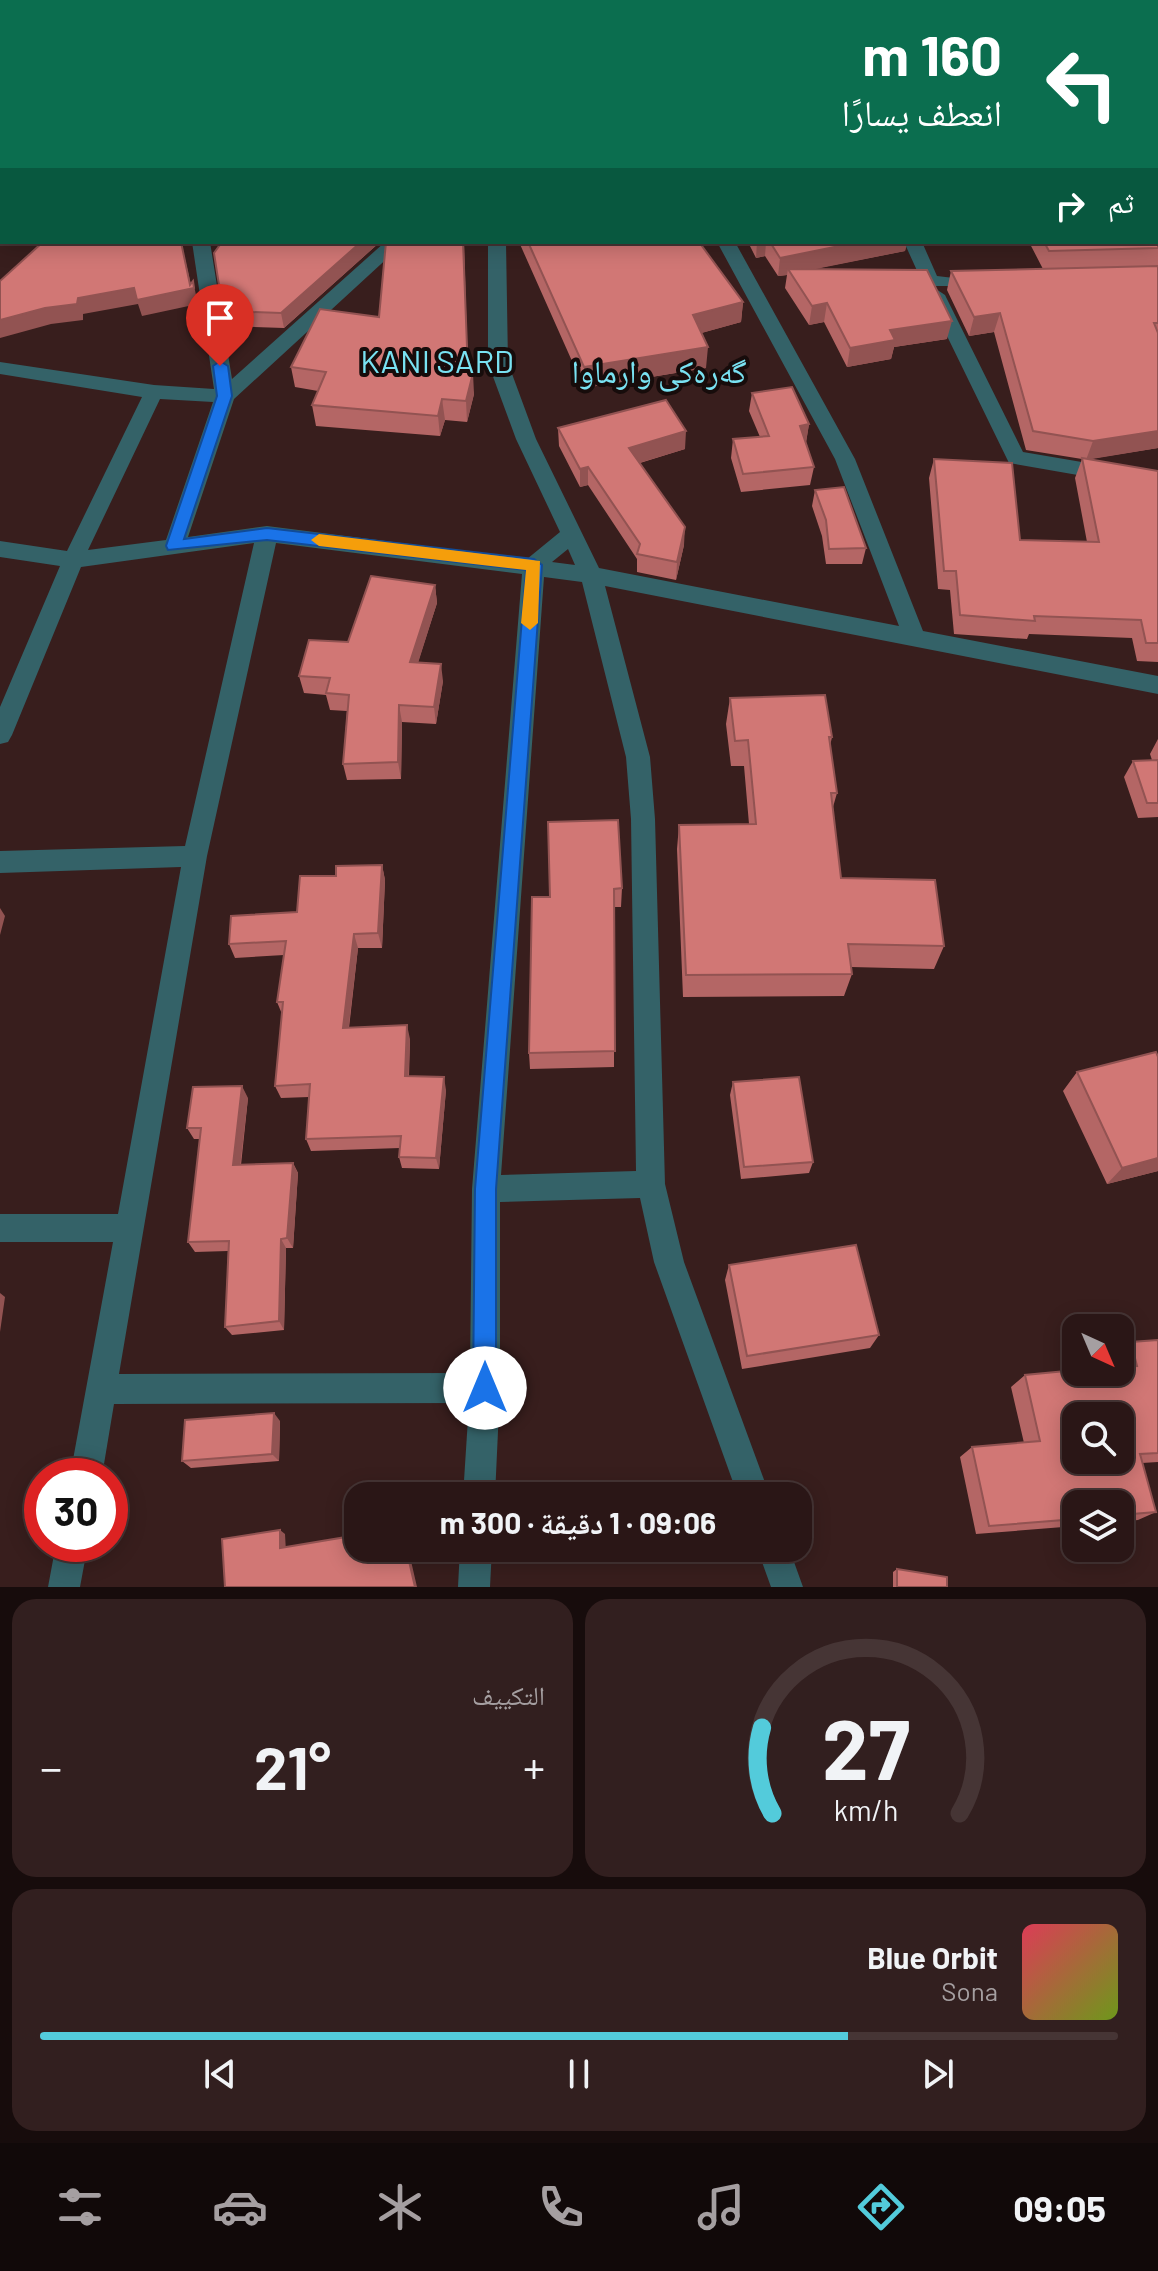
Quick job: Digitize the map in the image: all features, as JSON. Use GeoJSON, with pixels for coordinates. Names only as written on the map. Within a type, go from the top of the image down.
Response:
{"type":"FeatureCollection","features":[{"type":"Feature","properties":{"kind":"street"},"geometry":{"type":"LineString","coordinates":[[174,546],[225,396],[201,244]]}},
{"type":"Feature","properties":{"kind":"street"},"geometry":{"type":"LineString","coordinates":[[0,368],[154,392],[225,396],[394,244]]}},
{"type":"Feature","properties":{"kind":"street"},"geometry":{"type":"LineString","coordinates":[[497,244],[498,363],[526,439],[591,575],[638,757],[643,819],[651,1184],[669,1262],[749,1482]]}},
{"type":"Feature","properties":{"kind":"street"},"geometry":{"type":"LineString","coordinates":[[727,244],[845,459],[914,636]]}},
{"type":"Feature","properties":{"kind":"street"},"geometry":{"type":"LineString","coordinates":[[914,244],[1016,458],[1158,482]]}},
{"type":"Feature","properties":{"kind":"street"},"geometry":{"type":"LineString","coordinates":[[930,282],[960,282]]}},
{"type":"Feature","properties":{"kind":"street"},"geometry":{"type":"LineString","coordinates":[[0,735],[73,560],[154,392]]}},
{"type":"Feature","properties":{"kind":"street"},"geometry":{"type":"LineString","coordinates":[[0,549],[73,560],[267,534],[534,565],[1158,685]]}},
{"type":"Feature","properties":{"kind":"street"},"geometry":{"type":"LineString","coordinates":[[89,1458],[195,856],[267,534]]}},
{"type":"Feature","properties":{"kind":"street"},"geometry":{"type":"LineString","coordinates":[[480,1482],[485,1388],[486,1189],[534,565],[570,535]]}},
{"type":"Feature","properties":{"kind":"street"},"geometry":{"type":"LineString","coordinates":[[0,862],[195,856]]}},
{"type":"Feature","properties":{"kind":"street"},"geometry":{"type":"LineString","coordinates":[[486,1189],[651,1184]]}},
{"type":"Feature","properties":{"kind":"street"},"geometry":{"type":"LineString","coordinates":[[0,1228],[132,1228]]}},
{"type":"Feature","properties":{"kind":"street"},"geometry":{"type":"LineString","coordinates":[[102,1389],[485,1388]]}},
{"type":"Feature","properties":{"kind":"street"},"geometry":{"type":"LineString","coordinates":[[64,1587],[69,1562]]}},
{"type":"Feature","properties":{"kind":"street"},"geometry":{"type":"LineString","coordinates":[[474,1587],[475,1562]]}},
{"type":"Feature","properties":{"kind":"street"},"geometry":{"type":"LineString","coordinates":[[778,1562],[787,1587]]}},
{"type":"Feature","properties":{"kind":"building"},"geometry":{"type":"Polygon","coordinates":[[[41,244],[181,244],[190,285],[193,281],[194,288],[137,300],[134,288],[78,298],[77,304],[45,308],[0,320],[0,281],[41,244]]]}},
{"type":"Feature","properties":{"kind":"building"},"geometry":{"type":"Polygon","coordinates":[[[221,244],[359,244],[281,313],[223,311],[214,253],[221,244]]]}},
{"type":"Feature","properties":{"kind":"building"},"geometry":{"type":"Polygon","coordinates":[[[386,244],[463,244],[468,373],[473,373],[466,401],[442,399],[438,416],[312,405],[326,372],[291,367],[320,309],[379,317],[386,244]]]}},
{"type":"Feature","properties":{"kind":"building"},"geometry":{"type":"Polygon","coordinates":[[[529,244],[700,244],[743,302],[693,315],[708,347],[584,367],[529,244]]]}},
{"type":"Feature","properties":{"kind":"building"},"geometry":{"type":"Polygon","coordinates":[[[771,244],[849,244],[780,258],[771,244]]]}},
{"type":"Feature","properties":{"kind":"building"},"geometry":{"type":"Polygon","coordinates":[[[1045,244],[1158,244],[1158,248],[1049,251],[1045,244]]]}},
{"type":"Feature","properties":{"kind":"building"},"geometry":{"type":"Polygon","coordinates":[[[1158,266],[1158,323],[1154,323],[1158,333],[1158,431],[1093,441],[1033,431],[1000,313],[974,317],[951,271],[1158,266]]]}},
{"type":"Feature","properties":{"kind":"building"},"geometry":{"type":"Polygon","coordinates":[[[788,269],[927,270],[952,321],[890,330],[895,340],[850,348],[827,303],[812,306],[788,269]]]}},
{"type":"Feature","properties":{"kind":"building"},"geometry":{"type":"Polygon","coordinates":[[[792,387],[809,424],[800,426],[814,467],[743,474],[733,439],[769,436],[752,393],[792,387]]]}},
{"type":"Feature","properties":{"kind":"building"},"geometry":{"type":"Polygon","coordinates":[[[666,400],[686,431],[629,448],[685,527],[677,562],[637,554],[640,544],[588,467],[580,469],[558,428],[666,400]]]}},
{"type":"Feature","properties":{"kind":"building"},"geometry":{"type":"Polygon","coordinates":[[[1082,458],[1158,471],[1158,643],[1146,643],[1141,620],[1034,616],[1035,621],[960,615],[956,571],[944,571],[934,459],[1012,463],[1020,540],[1099,542],[1082,458]]]}},
{"type":"Feature","properties":{"kind":"building"},"geometry":{"type":"Polygon","coordinates":[[[844,487],[866,548],[829,549],[826,520],[815,490],[844,487]]]}},
{"type":"Feature","properties":{"kind":"building"},"geometry":{"type":"Polygon","coordinates":[[[371,576],[435,585],[410,662],[441,664],[434,707],[399,705],[398,762],[343,764],[349,695],[326,693],[330,678],[299,676],[309,640],[348,642],[371,576]]]}},
{"type":"Feature","properties":{"kind":"building"},"geometry":{"type":"Polygon","coordinates":[[[825,695],[837,793],[831,793],[841,878],[935,880],[944,946],[848,944],[852,974],[686,975],[679,825],[756,824],[748,740],[735,741],[730,698],[825,695]]]}},
{"type":"Feature","properties":{"kind":"building"},"geometry":{"type":"Polygon","coordinates":[[[1158,760],[1158,803],[1147,803],[1133,761],[1158,760]]]}},
{"type":"Feature","properties":{"kind":"building"},"geometry":{"type":"Polygon","coordinates":[[[618,820],[622,888],[614,889],[615,1051],[529,1053],[532,897],[550,897],[548,822],[618,820]]]}},
{"type":"Feature","properties":{"kind":"building"},"geometry":{"type":"Polygon","coordinates":[[[382,865],[378,933],[354,934],[343,1028],[407,1025],[405,1076],[444,1077],[436,1158],[399,1157],[401,1136],[306,1139],[310,1084],[275,1086],[283,1002],[277,1002],[286,941],[229,944],[231,916],[297,912],[300,876],[336,876],[336,866],[382,865]]]}},
{"type":"Feature","properties":{"kind":"building"},"geometry":{"type":"Polygon","coordinates":[[[1156,1052],[1158,1158],[1122,1168],[1077,1072],[1156,1052]]]}},
{"type":"Feature","properties":{"kind":"building"},"geometry":{"type":"Polygon","coordinates":[[[799,1077],[813,1162],[744,1167],[733,1082],[799,1077]]]}},
{"type":"Feature","properties":{"kind":"building"},"geometry":{"type":"Polygon","coordinates":[[[242,1086],[233,1165],[293,1163],[287,1238],[281,1239],[279,1321],[225,1327],[229,1241],[188,1242],[201,1128],[187,1128],[193,1087],[242,1086]]]}},
{"type":"Feature","properties":{"kind":"building"},"geometry":{"type":"Polygon","coordinates":[[[856,1245],[879,1335],[747,1356],[729,1265],[856,1245]]]}},
{"type":"Feature","properties":{"kind":"building"},"geometry":{"type":"Polygon","coordinates":[[[1158,1340],[1158,1453],[1140,1454],[1156,1512],[1134,1514],[1134,1490],[1062,1490],[1062,1520],[989,1526],[972,1447],[1040,1441],[1025,1375],[1062,1371],[1062,1386],[1134,1386],[1134,1366],[1137,1366],[1134,1342],[1158,1340]]]}},
{"type":"Feature","properties":{"kind":"building"},"geometry":{"type":"Polygon","coordinates":[[[274,1413],[272,1454],[182,1461],[185,1420],[274,1413]]]}},
{"type":"Feature","properties":{"kind":"building"},"geometry":{"type":"Polygon","coordinates":[[[280,1530],[280,1548],[344,1537],[344,1562],[409,1562],[415,1587],[225,1587],[222,1539],[280,1530]]]}},
{"type":"Feature","properties":{"kind":"building"},"geometry":{"type":"Polygon","coordinates":[[[897,1569],[947,1577],[947,1587],[897,1587],[897,1569]]]}},
{"type":"Feature","properties":{"kind":"slow traffic"},"geometry":{"type":"LineString","coordinates":[[319,540],[534,565],[530,623]]}},
{"type":"Feature","properties":{"kind":"district","name":"KANI SARD"},"geometry":{"type":"Point","coordinates":[437,362]}},
{"type":"Feature","properties":{"kind":"district","name":"گەرەکی وارماوا"},"geometry":{"type":"Point","coordinates":[659,372]}},
{"type":"Feature","properties":{"kind":"route"},"geometry":{"type":"LineString","coordinates":[[220,366],[225,396],[174,546],[267,534],[534,565],[486,1189],[485,1388]]}}]}
